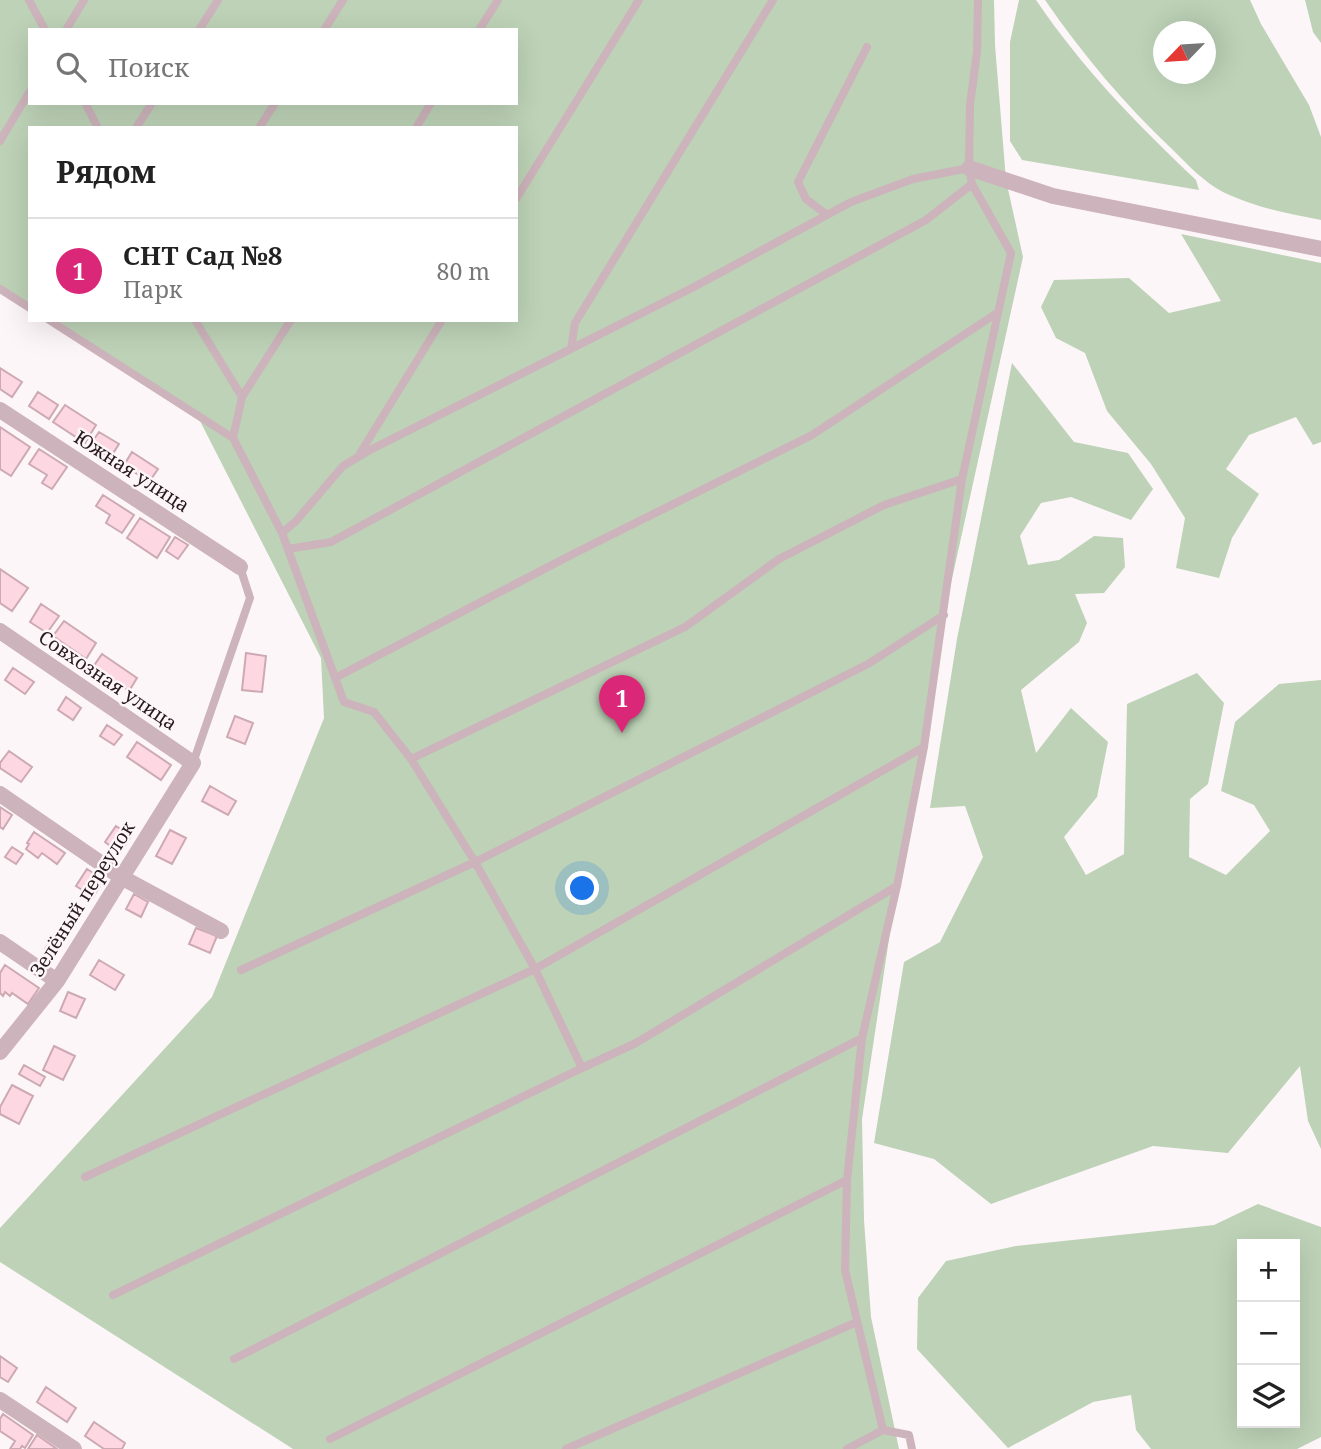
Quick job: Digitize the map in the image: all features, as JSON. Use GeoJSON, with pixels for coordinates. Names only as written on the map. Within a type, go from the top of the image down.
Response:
{"type":"FeatureCollection","features":[{"type":"Feature","properties":{"kind":"street"},"geometry":{"type":"LineString","coordinates":[[970,176],[1321,249]]}},
{"type":"Feature","properties":{"kind":"street","name":"Южная улица"},"geometry":{"type":"LineString","coordinates":[[0,410],[240,567]]}},
{"type":"Feature","properties":{"kind":"street","name":"Совхозная улица"},"geometry":{"type":"LineString","coordinates":[[0,631],[193,763]]}},
{"type":"Feature","properties":{"kind":"street","name":"Зелёный переулок"},"geometry":{"type":"LineString","coordinates":[[0,1052],[57,981],[193,763]]}},
{"type":"Feature","properties":{"kind":"street"},"geometry":{"type":"LineString","coordinates":[[0,794],[121,877],[221,931]]}},
{"type":"Feature","properties":{"kind":"street"},"geometry":{"type":"LineString","coordinates":[[0,942],[57,981]]}},
{"type":"Feature","properties":{"kind":"street"},"geometry":{"type":"LineString","coordinates":[[0,1400],[74,1449]]}},
{"type":"Feature","properties":{"kind":"lane"},"geometry":{"type":"LineString","coordinates":[[29,0],[45,28]]}},
{"type":"Feature","properties":{"kind":"lane"},"geometry":{"type":"LineString","coordinates":[[67,28],[84,0]]}},
{"type":"Feature","properties":{"kind":"lane"},"geometry":{"type":"LineString","coordinates":[[200,28],[218,0]]}},
{"type":"Feature","properties":{"kind":"lane"},"geometry":{"type":"LineString","coordinates":[[325,28],[343,0]]}},
{"type":"Feature","properties":{"kind":"lane"},"geometry":{"type":"LineString","coordinates":[[480,28],[498,0]]}},
{"type":"Feature","properties":{"kind":"lane"},"geometry":{"type":"LineString","coordinates":[[518,195],[639,0]]}},
{"type":"Feature","properties":{"kind":"lane"},"geometry":{"type":"LineString","coordinates":[[571,349],[575,323],[773,0]]}},
{"type":"Feature","properties":{"kind":"lane"},"geometry":{"type":"LineString","coordinates":[[883,1430],[845,1270],[847,1180],[862,1038],[898,886],[924,747],[962,479],[1011,253],[970,176],[970,105],[977,52],[978,0]]}},
{"type":"Feature","properties":{"kind":"lane"},"geometry":{"type":"LineString","coordinates":[[827,215],[806,199],[798,182],[867,47]]}},
{"type":"Feature","properties":{"kind":"lane"},"geometry":{"type":"LineString","coordinates":[[0,141],[28,94]]}},
{"type":"Feature","properties":{"kind":"lane"},"geometry":{"type":"LineString","coordinates":[[86,105],[97,126]]}},
{"type":"Feature","properties":{"kind":"lane"},"geometry":{"type":"LineString","coordinates":[[137,126],[151,105]]}},
{"type":"Feature","properties":{"kind":"lane"},"geometry":{"type":"LineString","coordinates":[[260,126],[274,105]]}},
{"type":"Feature","properties":{"kind":"lane"},"geometry":{"type":"LineString","coordinates":[[416,126],[430,105]]}},
{"type":"Feature","properties":{"kind":"lane"},"geometry":{"type":"LineString","coordinates":[[282,533],[296,521],[343,466],[357,458],[692,288],[851,202],[913,179],[970,176]]}},
{"type":"Feature","properties":{"kind":"lane"},"geometry":{"type":"LineString","coordinates":[[288,549],[331,542],[926,220],[970,176]]}},
{"type":"Feature","properties":{"kind":"lane"},"geometry":{"type":"LineString","coordinates":[[0,289],[28,307]]}},
{"type":"Feature","properties":{"kind":"lane"},"geometry":{"type":"LineString","coordinates":[[335,678],[573,554],[812,435],[997,313]]}},
{"type":"Feature","properties":{"kind":"lane"},"geometry":{"type":"LineString","coordinates":[[52,322],[233,438],[282,533],[344,702],[374,712],[411,759],[475,862],[535,970],[582,1068]]}},
{"type":"Feature","properties":{"kind":"lane"},"geometry":{"type":"LineString","coordinates":[[196,322],[242,397]]}},
{"type":"Feature","properties":{"kind":"lane"},"geometry":{"type":"LineString","coordinates":[[233,438],[242,397],[290,322]]}},
{"type":"Feature","properties":{"kind":"lane"},"geometry":{"type":"LineString","coordinates":[[357,458],[441,322]]}},
{"type":"Feature","properties":{"kind":"lane"},"geometry":{"type":"LineString","coordinates":[[411,759],[685,627],[779,559],[872,511],[962,479]]}},
{"type":"Feature","properties":{"kind":"lane"},"geometry":{"type":"LineString","coordinates":[[193,763],[250,598],[240,567]]}},
{"type":"Feature","properties":{"kind":"lane"},"geometry":{"type":"LineString","coordinates":[[241,970],[475,862],[868,664],[944,615]]}},
{"type":"Feature","properties":{"kind":"lane"},"geometry":{"type":"LineString","coordinates":[[85,1177],[535,970],[924,747]]}},
{"type":"Feature","properties":{"kind":"lane"},"geometry":{"type":"LineString","coordinates":[[113,1295],[636,1043],[898,886]]}},
{"type":"Feature","properties":{"kind":"lane"},"geometry":{"type":"LineString","coordinates":[[234,1359],[862,1038]]}},
{"type":"Feature","properties":{"kind":"lane"},"geometry":{"type":"LineString","coordinates":[[330,1438],[847,1180]]}},
{"type":"Feature","properties":{"kind":"lane"},"geometry":{"type":"LineString","coordinates":[[566,1449],[857,1322]]}},
{"type":"Feature","properties":{"kind":"lane"},"geometry":{"type":"LineString","coordinates":[[847,1449],[883,1430],[909,1435],[912,1449]]}},
{"type":"Feature","properties":{"kind":"green space"},"geometry":{"type":"Polygon","coordinates":[[[0,0],[994,0],[1006,180],[1023,257],[944,615],[897,886],[862,1119],[864,1220],[871,1317],[899,1449],[293,1449],[0,1262],[0,1228],[212,997],[324,718],[321,658],[200,421],[48,322],[518,322],[518,126],[28,126],[28,310],[0,291],[0,0]]]}},
{"type":"Feature","properties":{"kind":"green space"},"geometry":{"type":"Polygon","coordinates":[[[1019,0],[1036,0],[1091,72],[1196,180],[1199,190],[1022,160],[1010,141],[1010,42],[1019,0]]]}},
{"type":"Feature","properties":{"kind":"green space"},"geometry":{"type":"Polygon","coordinates":[[[1045,0],[1250,0],[1261,24],[1309,105],[1321,137],[1321,220],[1259,206],[1235,198],[1209,183],[1156,134],[1090,60],[1045,0]]]}},
{"type":"Feature","properties":{"kind":"green space"},"geometry":{"type":"Polygon","coordinates":[[[1305,0],[1321,0],[1321,43],[1313,32],[1305,0]]]}},
{"type":"Feature","properties":{"kind":"green space"},"geometry":{"type":"Polygon","coordinates":[[[1181,234],[1321,263],[1321,442],[1313,445],[1296,417],[1249,435],[1226,469],[1259,494],[1232,538],[1219,578],[1176,568],[1185,518],[1151,464],[1107,411],[1085,353],[1056,338],[1041,307],[1054,280],[1129,278],[1169,313],[1221,301],[1181,234]]]}},
{"type":"Feature","properties":{"kind":"green space"},"geometry":{"type":"Polygon","coordinates":[[[1012,363],[1074,442],[1128,453],[1153,489],[1131,520],[1071,497],[1041,503],[1020,536],[1028,565],[1059,560],[1094,536],[1123,538],[1125,567],[1104,593],[1075,594],[1087,623],[1079,642],[1021,690],[1036,753],[1071,708],[1108,742],[1097,797],[1064,837],[1086,875],[1124,854],[1127,704],[1197,673],[1224,703],[1208,784],[1190,799],[1189,857],[1226,875],[1270,831],[1254,805],[1221,791],[1235,722],[1279,684],[1321,680],[1321,1149],[1308,1121],[1300,1066],[1228,1153],[1153,1146],[991,1204],[934,1159],[874,1143],[904,962],[940,942],[983,857],[965,806],[930,808],[957,639],[1012,363]]]}},
{"type":"Feature","properties":{"kind":"green space"},"geometry":{"type":"Polygon","coordinates":[[[1258,1204],[1321,1227],[1321,1437],[1297,1449],[1151,1449],[1136,1430],[1131,1395],[1093,1402],[1008,1448],[917,1349],[918,1298],[946,1261],[1016,1246],[1214,1225],[1258,1204]]]}},
{"type":"Feature","properties":{"kind":"building"},"geometry":{"type":"Polygon","coordinates":[[[0,368],[22,382],[12,397],[0,389],[0,368]]]}},
{"type":"Feature","properties":{"kind":"building"},"geometry":{"type":"Polygon","coordinates":[[[38,392],[58,405],[49,419],[29,406],[38,392]]]}},
{"type":"Feature","properties":{"kind":"building"},"geometry":{"type":"Polygon","coordinates":[[[65,405],[96,425],[85,443],[53,422],[65,405]]]}},
{"type":"Feature","properties":{"kind":"building"},"geometry":{"type":"Polygon","coordinates":[[[0,427],[30,447],[11,476],[0,469],[0,427]]]}},
{"type":"Feature","properties":{"kind":"building"},"geometry":{"type":"Polygon","coordinates":[[[99,432],[119,444],[110,458],[90,445],[99,432]]]}},
{"type":"Feature","properties":{"kind":"building"},"geometry":{"type":"Polygon","coordinates":[[[39,449],[67,467],[52,489],[42,483],[47,475],[29,464],[39,449]]]}},
{"type":"Feature","properties":{"kind":"building"},"geometry":{"type":"Polygon","coordinates":[[[132,452],[158,469],[149,482],[124,465],[132,452]]]}},
{"type":"Feature","properties":{"kind":"building"},"geometry":{"type":"Polygon","coordinates":[[[103,495],[134,515],[122,533],[106,523],[110,515],[96,506],[103,495]]]}},
{"type":"Feature","properties":{"kind":"building"},"geometry":{"type":"Polygon","coordinates":[[[140,518],[170,537],[157,558],[127,538],[140,518]]]}},
{"type":"Feature","properties":{"kind":"building"},"geometry":{"type":"Polygon","coordinates":[[[175,537],[188,545],[178,559],[166,551],[175,537]]]}},
{"type":"Feature","properties":{"kind":"building"},"geometry":{"type":"Polygon","coordinates":[[[0,569],[28,588],[12,611],[0,603],[0,569]]]}},
{"type":"Feature","properties":{"kind":"building"},"geometry":{"type":"Polygon","coordinates":[[[41,604],[59,616],[47,633],[30,622],[41,604]]]}},
{"type":"Feature","properties":{"kind":"building"},"geometry":{"type":"Polygon","coordinates":[[[64,621],[96,643],[86,659],[53,636],[64,621]]]}},
{"type":"Feature","properties":{"kind":"building"},"geometry":{"type":"Polygon","coordinates":[[[246,653],[266,656],[262,692],[242,690],[246,653]]]}},
{"type":"Feature","properties":{"kind":"building"},"geometry":{"type":"Polygon","coordinates":[[[102,654],[137,678],[129,691],[93,667],[102,654]]]}},
{"type":"Feature","properties":{"kind":"building"},"geometry":{"type":"Polygon","coordinates":[[[13,668],[34,682],[25,694],[5,680],[13,668]]]}},
{"type":"Feature","properties":{"kind":"building"},"geometry":{"type":"Polygon","coordinates":[[[66,697],[81,708],[73,720],[58,710],[66,697]]]}},
{"type":"Feature","properties":{"kind":"building"},"geometry":{"type":"Polygon","coordinates":[[[235,716],[253,723],[245,744],[227,737],[235,716]]]}},
{"type":"Feature","properties":{"kind":"building"},"geometry":{"type":"Polygon","coordinates":[[[107,725],[122,735],[114,745],[100,736],[107,725]]]}},
{"type":"Feature","properties":{"kind":"building"},"geometry":{"type":"Polygon","coordinates":[[[137,742],[171,765],[161,780],[127,757],[137,742]]]}},
{"type":"Feature","properties":{"kind":"building"},"geometry":{"type":"Polygon","coordinates":[[[9,751],[32,767],[21,782],[0,768],[0,763],[9,751]]]}},
{"type":"Feature","properties":{"kind":"building"},"geometry":{"type":"Polygon","coordinates":[[[210,786],[236,801],[228,815],[202,801],[210,786]]]}},
{"type":"Feature","properties":{"kind":"building"},"geometry":{"type":"Polygon","coordinates":[[[0,807],[12,815],[3,829],[0,827],[0,807]]]}},
{"type":"Feature","properties":{"kind":"building"},"geometry":{"type":"Polygon","coordinates":[[[116,826],[131,836],[120,853],[105,842],[116,826]]]}},
{"type":"Feature","properties":{"kind":"building"},"geometry":{"type":"Polygon","coordinates":[[[170,830],[186,838],[172,864],[156,856],[170,830]]]}},
{"type":"Feature","properties":{"kind":"building"},"geometry":{"type":"Polygon","coordinates":[[[34,832],[65,853],[57,864],[42,853],[38,858],[26,849],[34,832]]]}},
{"type":"Feature","properties":{"kind":"building"},"geometry":{"type":"Polygon","coordinates":[[[12,847],[23,854],[16,864],[5,857],[12,847]]]}},
{"type":"Feature","properties":{"kind":"building"},"geometry":{"type":"Polygon","coordinates":[[[87,869],[104,880],[93,897],[76,886],[87,869]]]}},
{"type":"Feature","properties":{"kind":"building"},"geometry":{"type":"Polygon","coordinates":[[[134,894],[148,902],[141,917],[126,909],[134,894]]]}},
{"type":"Feature","properties":{"kind":"building"},"geometry":{"type":"Polygon","coordinates":[[[196,928],[217,936],[210,953],[189,944],[196,928]]]}},
{"type":"Feature","properties":{"kind":"building"},"geometry":{"type":"Polygon","coordinates":[[[54,936],[62,941],[53,954],[45,949],[54,936]]]}},
{"type":"Feature","properties":{"kind":"building"},"geometry":{"type":"Polygon","coordinates":[[[99,960],[124,975],[115,990],[90,975],[99,960]]]}},
{"type":"Feature","properties":{"kind":"building"},"geometry":{"type":"Polygon","coordinates":[[[5,965],[39,988],[28,1004],[12,993],[10,996],[5,992],[3,996],[0,993],[0,973],[5,965]]]}},
{"type":"Feature","properties":{"kind":"building"},"geometry":{"type":"Polygon","coordinates":[[[68,992],[85,999],[76,1018],[60,1011],[68,992]]]}},
{"type":"Feature","properties":{"kind":"building"},"geometry":{"type":"Polygon","coordinates":[[[54,1046],[75,1056],[63,1080],[43,1070],[54,1046]]]}},
{"type":"Feature","properties":{"kind":"building"},"geometry":{"type":"Polygon","coordinates":[[[24,1065],[45,1077],[40,1086],[19,1074],[24,1065]]]}},
{"type":"Feature","properties":{"kind":"building"},"geometry":{"type":"Polygon","coordinates":[[[12,1085],[33,1096],[19,1124],[0,1114],[0,1107],[12,1085]]]}},
{"type":"Feature","properties":{"kind":"building"},"geometry":{"type":"Polygon","coordinates":[[[0,1356],[17,1368],[8,1382],[0,1377],[0,1356]]]}},
{"type":"Feature","properties":{"kind":"building"},"geometry":{"type":"Polygon","coordinates":[[[46,1387],[76,1408],[67,1422],[37,1402],[46,1387]]]}},
{"type":"Feature","properties":{"kind":"building"},"geometry":{"type":"Polygon","coordinates":[[[3,1414],[33,1435],[25,1448],[22,1446],[20,1449],[10,1449],[15,1441],[0,1431],[3,1414]]]}},
{"type":"Feature","properties":{"kind":"building"},"geometry":{"type":"Polygon","coordinates":[[[94,1422],[125,1443],[122,1449],[104,1449],[85,1436],[94,1422]]]}},
{"type":"Feature","properties":{"kind":"building"},"geometry":{"type":"Polygon","coordinates":[[[37,1435],[57,1449],[28,1449],[37,1435]]]}},
{"type":"Feature","properties":{"kind":"place","name":"СНТ Сад №8"},"geometry":{"type":"Point","coordinates":[622,733]}}]}
